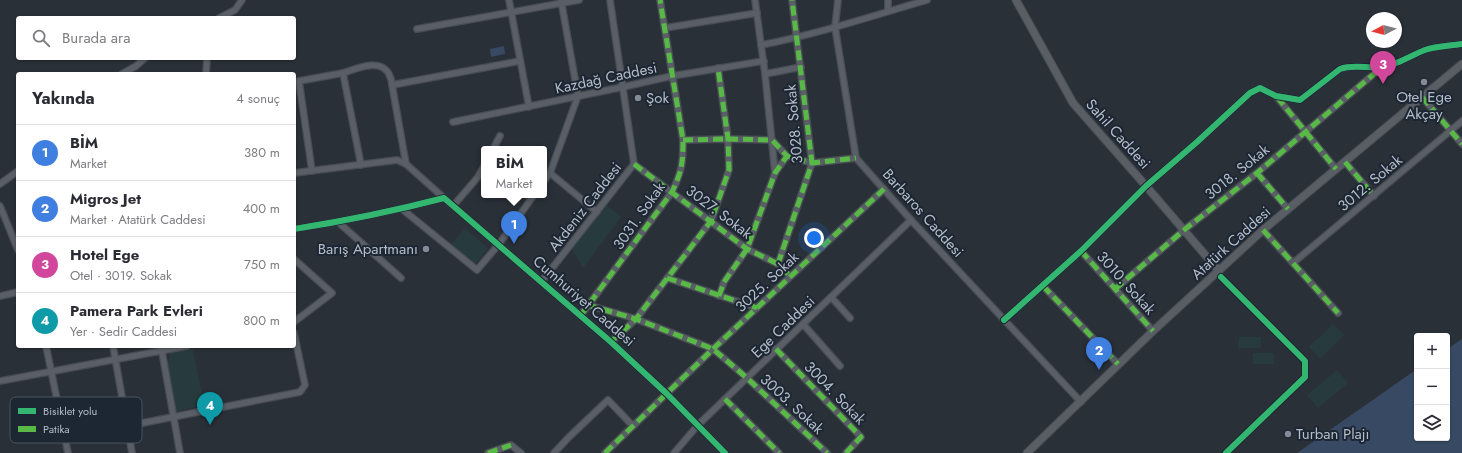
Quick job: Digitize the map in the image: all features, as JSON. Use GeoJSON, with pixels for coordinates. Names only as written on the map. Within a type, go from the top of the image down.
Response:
{"type":"FeatureCollection","features":[{"type":"Feature","properties":{"kind":"main road","name":"Sahil Caddesi"},"geometry":{"type":"LineString","coordinates":[[1016,0],[1073,103],[1219,271]]}},
{"type":"Feature","properties":{"kind":"main road","name":"Atatürk Caddesi"},"geometry":{"type":"LineString","coordinates":[[1027,453],[1153,331],[1264,230],[1462,64]]}},
{"type":"Feature","properties":{"kind":"street"},"geometry":{"type":"LineString","coordinates":[[223,16],[235,10],[242,0]]}},
{"type":"Feature","properties":{"kind":"street"},"geometry":{"type":"LineString","coordinates":[[509,0],[529,106]]}},
{"type":"Feature","properties":{"kind":"street"},"geometry":{"type":"LineString","coordinates":[[417,29],[561,2],[579,0]]}},
{"type":"Feature","properties":{"kind":"street","name":"Akdeniz Caddesi"},"geometry":{"type":"LineString","coordinates":[[542,281],[634,164],[610,0]]}},
{"type":"Feature","properties":{"kind":"street","name":"3031. Sokak"},"geometry":{"type":"LineString","coordinates":[[581,315],[672,192],[679,177],[683,163],[683,140],[660,0]]}},
{"type":"Feature","properties":{"kind":"street"},"geometry":{"type":"LineString","coordinates":[[755,0],[764,61],[775,173]]}},
{"type":"Feature","properties":{"kind":"street","name":"3028. Sokak"},"geometry":{"type":"LineString","coordinates":[[778,264],[812,163],[792,0]]}},
{"type":"Feature","properties":{"kind":"street"},"geometry":{"type":"LineString","coordinates":[[683,140],[772,140],[786,156],[812,163],[856,158],[835,27],[838,0]]}},
{"type":"Feature","properties":{"kind":"street"},"geometry":{"type":"LineString","coordinates":[[888,0],[888,11]]}},
{"type":"Feature","properties":{"kind":"street"},"geometry":{"type":"LineString","coordinates":[[762,45],[797,38],[915,2],[927,0]]}},
{"type":"Feature","properties":{"kind":"street"},"geometry":{"type":"LineString","coordinates":[[547,177],[550,173],[578,96],[561,2]]}},
{"type":"Feature","properties":{"kind":"street"},"geometry":{"type":"LineString","coordinates":[[665,28],[757,13]]}},
{"type":"Feature","properties":{"kind":"street"},"geometry":{"type":"LineString","coordinates":[[1004,320],[1081,251],[1146,186],[1250,93],[1260,88],[1276,96],[1300,100],[1340,69],[1347,67],[1382,67],[1425,50],[1462,44]]}},
{"type":"Feature","properties":{"kind":"street"},"geometry":{"type":"LineString","coordinates":[[126,72],[136,66],[142,60]]}},
{"type":"Feature","properties":{"kind":"street"},"geometry":{"type":"LineString","coordinates":[[206,60],[206,72]]}},
{"type":"Feature","properties":{"kind":"street"},"geometry":{"type":"LineString","coordinates":[[392,85],[520,61]]}},
{"type":"Feature","properties":{"kind":"street","name":"Kazdağ Caddesi"},"geometry":{"type":"LineString","coordinates":[[453,122],[672,76],[764,61]]}},
{"type":"Feature","properties":{"kind":"street"},"geometry":{"type":"LineString","coordinates":[[312,171],[299,81],[371,65],[379,66],[387,70],[392,85],[406,164]]}},
{"type":"Feature","properties":{"kind":"street","name":"3018. Sokak"},"geometry":{"type":"LineString","coordinates":[[1115,289],[1184,230],[1257,173],[1382,67]]}},
{"type":"Feature","properties":{"kind":"street"},"geometry":{"type":"LineString","coordinates":[[611,342],[636,319],[711,221],[729,170],[728,139],[718,68]]}},
{"type":"Feature","properties":{"kind":"street"},"geometry":{"type":"LineString","coordinates":[[765,74],[801,68]]}},
{"type":"Feature","properties":{"kind":"street"},"geometry":{"type":"LineString","coordinates":[[344,72],[361,165]]}},
{"type":"Feature","properties":{"kind":"street"},"geometry":{"type":"LineString","coordinates":[[1276,96],[1336,169]]}},
{"type":"Feature","properties":{"kind":"street"},"geometry":{"type":"LineString","coordinates":[[1422,97],[1462,144]]}},
{"type":"Feature","properties":{"kind":"street","name":"3012. Sokak"},"geometry":{"type":"LineString","coordinates":[[1293,264],[1462,121]]}},
{"type":"Feature","properties":{"kind":"street"},"geometry":{"type":"LineString","coordinates":[[495,146],[500,136]]}},
{"type":"Feature","properties":{"kind":"street"},"geometry":{"type":"LineString","coordinates":[[719,296],[724,282],[747,248],[775,173],[786,156]]}},
{"type":"Feature","properties":{"kind":"street","name":"Barbaros Caddesi"},"geometry":{"type":"LineString","coordinates":[[856,158],[911,220],[1081,402]]}},
{"type":"Feature","properties":{"kind":"street"},"geometry":{"type":"LineString","coordinates":[[296,173],[397,160],[406,164]]}},
{"type":"Feature","properties":{"kind":"street"},"geometry":{"type":"LineString","coordinates":[[1345,162],[1374,196]]}},
{"type":"Feature","properties":{"kind":"street","name":"Cumhuriyet Caddesi"},"geometry":{"type":"LineString","coordinates":[[406,164],[611,342],[667,394],[726,453]]}},
{"type":"Feature","properties":{"kind":"street","name":"3027. Sokak"},"geometry":{"type":"LineString","coordinates":[[634,164],[747,248],[778,264],[790,276]]}},
{"type":"Feature","properties":{"kind":"street"},"geometry":{"type":"LineString","coordinates":[[0,184],[16,172]]}},
{"type":"Feature","properties":{"kind":"street"},"geometry":{"type":"LineString","coordinates":[[453,206],[481,172]]}},
{"type":"Feature","properties":{"kind":"street"},"geometry":{"type":"LineString","coordinates":[[550,173],[597,212]]}},
{"type":"Feature","properties":{"kind":"street"},"geometry":{"type":"LineString","coordinates":[[1257,173],[1288,210]]}},
{"type":"Feature","properties":{"kind":"street","name":"3025. Sokak"},"geometry":{"type":"LineString","coordinates":[[606,453],[713,349],[884,189]]}},
{"type":"Feature","properties":{"kind":"street"},"geometry":{"type":"LineString","coordinates":[[296,229],[402,209],[444,198]]}},
{"type":"Feature","properties":{"kind":"street"},"geometry":{"type":"LineString","coordinates":[[402,209],[477,270],[499,244],[532,198]]}},
{"type":"Feature","properties":{"kind":"street"},"geometry":{"type":"LineString","coordinates":[[0,206],[16,245]]}},
{"type":"Feature","properties":{"kind":"street","name":"Ege Caddesi"},"geometry":{"type":"LineString","coordinates":[[674,453],[698,425],[911,220]]}},
{"type":"Feature","properties":{"kind":"street"},"geometry":{"type":"LineString","coordinates":[[338,222],[401,278]]}},
{"type":"Feature","properties":{"kind":"street"},"geometry":{"type":"LineString","coordinates":[[1264,230],[1338,313]]}},
{"type":"Feature","properties":{"kind":"street","name":"3010. Sokak"},"geometry":{"type":"LineString","coordinates":[[1081,251],[1153,331]]}},
{"type":"Feature","properties":{"kind":"street"},"geometry":{"type":"LineString","coordinates":[[296,261],[332,293],[296,320]]}},
{"type":"Feature","properties":{"kind":"street"},"geometry":{"type":"LineString","coordinates":[[667,278],[757,308]]}},
{"type":"Feature","properties":{"kind":"street"},"geometry":{"type":"LineString","coordinates":[[1043,286],[1118,364]]}},
{"type":"Feature","properties":{"kind":"street"},"geometry":{"type":"LineString","coordinates":[[0,296],[16,292]]}},
{"type":"Feature","properties":{"kind":"street"},"geometry":{"type":"LineString","coordinates":[[831,297],[850,318]]}},
{"type":"Feature","properties":{"kind":"street","name":"3003. Sokak"},"geometry":{"type":"LineString","coordinates":[[588,305],[636,319],[713,349],[747,378],[827,453]]}},
{"type":"Feature","properties":{"kind":"street"},"geometry":{"type":"LineString","coordinates":[[803,324],[840,366]]}},
{"type":"Feature","properties":{"kind":"street"},"geometry":{"type":"LineString","coordinates":[[142,423],[300,392],[305,385],[296,342]]}},
{"type":"Feature","properties":{"kind":"street"},"geometry":{"type":"LineString","coordinates":[[46,348],[57,397]]}},
{"type":"Feature","properties":{"kind":"street"},"geometry":{"type":"LineString","coordinates":[[113,348],[122,397]]}},
{"type":"Feature","properties":{"kind":"street"},"geometry":{"type":"LineString","coordinates":[[0,381],[115,360],[161,349],[180,453]]}},
{"type":"Feature","properties":{"kind":"street","name":"3004. Sokak"},"geometry":{"type":"LineString","coordinates":[[776,349],[861,437],[846,453]]}},
{"type":"Feature","properties":{"kind":"street"},"geometry":{"type":"LineString","coordinates":[[725,399],[779,453]]}},
{"type":"Feature","properties":{"kind":"street"},"geometry":{"type":"LineString","coordinates":[[554,453],[608,400],[633,426]]}},
{"type":"Feature","properties":{"kind":"street"},"geometry":{"type":"LineString","coordinates":[[66,443],[68,453]]}},
{"type":"Feature","properties":{"kind":"street"},"geometry":{"type":"LineString","coordinates":[[130,443],[132,453]]}},
{"type":"Feature","properties":{"kind":"street"},"geometry":{"type":"LineString","coordinates":[[488,453],[511,445],[521,453]]}},
{"type":"Feature","properties":{"kind":"green space"},"geometry":{"type":"Polygon","coordinates":[[[606,205],[621,217],[583,268],[572,249],[606,205]]]}},
{"type":"Feature","properties":{"kind":"green space"},"geometry":{"type":"Polygon","coordinates":[[[465,228],[488,248],[474,266],[450,246],[465,228]]]}},
{"type":"Feature","properties":{"kind":"green space"},"geometry":{"type":"Polygon","coordinates":[[[1333,324],[1344,335],[1320,359],[1309,347],[1333,324]]]}},
{"type":"Feature","properties":{"kind":"green space"},"geometry":{"type":"Polygon","coordinates":[[[1239,337],[1261,337],[1261,348],[1238,348],[1239,337]]]}},
{"type":"Feature","properties":{"kind":"green space"},"geometry":{"type":"Polygon","coordinates":[[[193,349],[204,405],[175,412],[167,365],[170,353],[193,349]]]}},
{"type":"Feature","properties":{"kind":"green space"},"geometry":{"type":"Polygon","coordinates":[[[1253,353],[1274,353],[1274,364],[1253,364],[1253,353]]]}},
{"type":"Feature","properties":{"kind":"green space"},"geometry":{"type":"Polygon","coordinates":[[[1337,370],[1348,383],[1318,408],[1307,395],[1337,370]]]}},
{"type":"Feature","properties":{"kind":"water"},"geometry":{"type":"Polygon","coordinates":[[[504,46],[505,54],[491,57],[490,49],[504,46]]]}},
{"type":"Feature","properties":{"kind":"water"},"geometry":{"type":"Polygon","coordinates":[[[1462,339],[1462,453],[1297,453],[1414,371],[1414,441],[1450,441],[1450,347],[1462,339]]]}},
{"type":"Feature","properties":{"kind":"marked path"},"geometry":{"type":"LineString","coordinates":[[581,315],[672,192],[680,172],[683,140],[660,0]]}},
{"type":"Feature","properties":{"kind":"marked path"},"geometry":{"type":"LineString","coordinates":[[778,264],[812,163],[792,0]]}},
{"type":"Feature","properties":{"kind":"marked path"},"geometry":{"type":"LineString","coordinates":[[611,342],[636,319],[711,221],[729,170],[728,139],[718,68]]}},
{"type":"Feature","properties":{"kind":"marked path"},"geometry":{"type":"LineString","coordinates":[[1115,289],[1184,230],[1257,173],[1381,68]]}},
{"type":"Feature","properties":{"kind":"marked path"},"geometry":{"type":"LineString","coordinates":[[1277,97],[1336,169]]}},
{"type":"Feature","properties":{"kind":"marked path"},"geometry":{"type":"LineString","coordinates":[[1422,97],[1462,144]]}},
{"type":"Feature","properties":{"kind":"marked path"},"geometry":{"type":"LineString","coordinates":[[683,140],[772,140],[787,156],[812,163],[856,158]]}},
{"type":"Feature","properties":{"kind":"marked path"},"geometry":{"type":"LineString","coordinates":[[719,296],[724,282],[747,249],[775,173],[787,156]]}},
{"type":"Feature","properties":{"kind":"marked path"},"geometry":{"type":"LineString","coordinates":[[1345,162],[1374,196]]}},
{"type":"Feature","properties":{"kind":"marked path"},"geometry":{"type":"LineString","coordinates":[[634,164],[747,249],[778,264],[790,276]]}},
{"type":"Feature","properties":{"kind":"marked path"},"geometry":{"type":"LineString","coordinates":[[1257,173],[1288,209]]}},
{"type":"Feature","properties":{"kind":"marked path"},"geometry":{"type":"LineString","coordinates":[[605,453],[713,349],[884,189]]}},
{"type":"Feature","properties":{"kind":"marked path"},"geometry":{"type":"LineString","coordinates":[[1263,230],[1338,313]]}},
{"type":"Feature","properties":{"kind":"marked path"},"geometry":{"type":"LineString","coordinates":[[1081,251],[1153,331]]}},
{"type":"Feature","properties":{"kind":"marked path"},"geometry":{"type":"LineString","coordinates":[[667,278],[757,308]]}},
{"type":"Feature","properties":{"kind":"marked path"},"geometry":{"type":"LineString","coordinates":[[1043,286],[1118,364]]}},
{"type":"Feature","properties":{"kind":"marked path"},"geometry":{"type":"LineString","coordinates":[[588,305],[636,319],[713,349],[747,378],[827,453]]}},
{"type":"Feature","properties":{"kind":"marked path"},"geometry":{"type":"LineString","coordinates":[[776,349],[861,437],[846,453]]}},
{"type":"Feature","properties":{"kind":"marked path"},"geometry":{"type":"LineString","coordinates":[[725,399],[779,453]]}},
{"type":"Feature","properties":{"kind":"marked path"},"geometry":{"type":"LineString","coordinates":[[488,453],[511,445]]}},
{"type":"Feature","properties":{"kind":"cycle path"},"geometry":{"type":"LineString","coordinates":[[1004,320],[1081,251],[1146,186],[1250,93],[1260,88],[1276,96],[1300,100],[1340,69],[1350,67],[1388,66],[1425,50],[1462,44]]}},
{"type":"Feature","properties":{"kind":"cycle path"},"geometry":{"type":"LineString","coordinates":[[296,229],[332,223],[444,198],[611,342],[667,394],[725,453]]}},
{"type":"Feature","properties":{"kind":"cycle path"},"geometry":{"type":"LineString","coordinates":[[1221,277],[1305,361],[1305,377],[1226,453]]}},
{"type":"Feature","properties":{"kind":"place","name":"Otel Ege Akçay"},"geometry":{"type":"Point","coordinates":[1424,82]}},
{"type":"Feature","properties":{"kind":"place","name":"Hotel Ege"},"geometry":{"type":"Point","coordinates":[1383,84]}},
{"type":"Feature","properties":{"kind":"place","name":"Şok"},"geometry":{"type":"Point","coordinates":[638,98]}},
{"type":"Feature","properties":{"kind":"place","name":"BİM"},"geometry":{"type":"Point","coordinates":[514,244]}},
{"type":"Feature","properties":{"kind":"place","name":"Barış Apartmanı"},"geometry":{"type":"Point","coordinates":[426,249]}},
{"type":"Feature","properties":{"kind":"place","name":"Migros Jet"},"geometry":{"type":"Point","coordinates":[1099,370]}},
{"type":"Feature","properties":{"kind":"place","name":"Pamera Park Evleri"},"geometry":{"type":"Point","coordinates":[210,425]}},
{"type":"Feature","properties":{"kind":"place","name":"Turban Plajı"},"geometry":{"type":"Point","coordinates":[1288,434]}}]}
